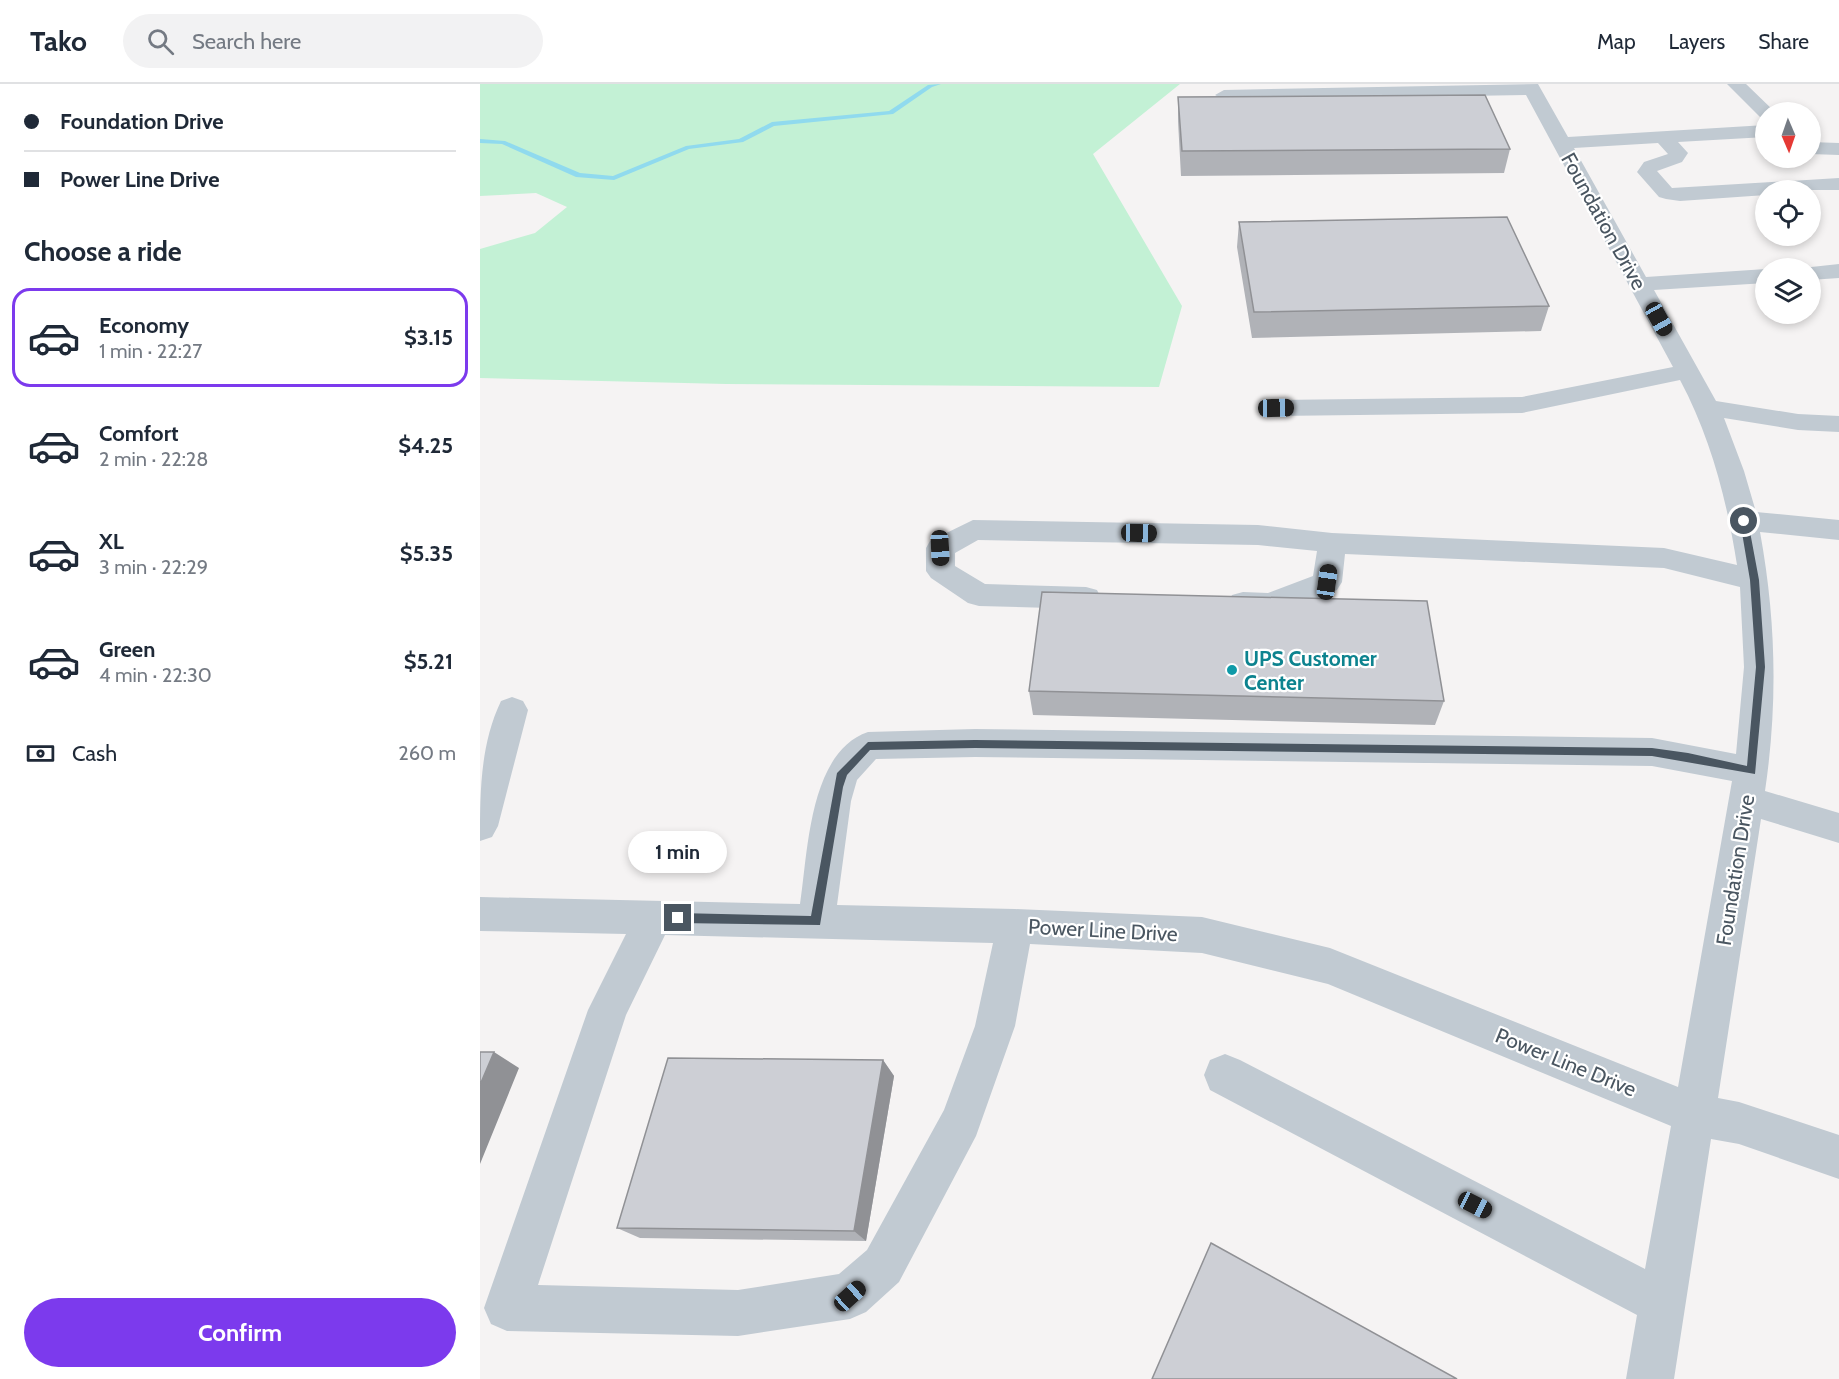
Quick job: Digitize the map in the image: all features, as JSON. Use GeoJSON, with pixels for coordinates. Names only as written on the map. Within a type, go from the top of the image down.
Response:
{"type":"FeatureCollection","features":[{"type":"Feature","properties":{"kind":"street"},"geometry":{"type":"LineString","coordinates":[[1736,84],[1755,102]]}},
{"type":"Feature","properties":{"kind":"street"},"geometry":{"type":"LineString","coordinates":[[1224,95],[1530,87]]}},
{"type":"Feature","properties":{"kind":"street","name":"Foundation Drive"},"geometry":{"type":"LineString","coordinates":[[1530,87],[1707,407],[1731,471],[1744,521],[1754,580],[1760,667],[1749,786],[1650,1379]]}},
{"type":"Feature","properties":{"kind":"street"},"geometry":{"type":"LineString","coordinates":[[1561,143],[1755,132]]}},
{"type":"Feature","properties":{"kind":"street"},"geometry":{"type":"LineString","coordinates":[[1663,136],[1678,153],[1675,158],[1650,166],[1647,172],[1666,193],[1680,195],[1839,184]]}},
{"type":"Feature","properties":{"kind":"street"},"geometry":{"type":"LineString","coordinates":[[1821,148],[1839,149]]}},
{"type":"Feature","properties":{"kind":"street"},"geometry":{"type":"LineString","coordinates":[[1821,272],[1839,271]]}},
{"type":"Feature","properties":{"kind":"street"},"geometry":{"type":"LineString","coordinates":[[1639,284],[1755,277]]}},
{"type":"Feature","properties":{"kind":"street"},"geometry":{"type":"LineString","coordinates":[[1276,408],[1522,405],[1687,372]]}},
{"type":"Feature","properties":{"kind":"street"},"geometry":{"type":"LineString","coordinates":[[1707,407],[1798,422],[1839,424]]}},
{"type":"Feature","properties":{"kind":"street"},"geometry":{"type":"LineString","coordinates":[[1744,521],[1839,530]]}},
{"type":"Feature","properties":{"kind":"street"},"geometry":{"type":"LineString","coordinates":[[1119,599],[979,595],[941,571],[940,548],[973,530],[1258,535],[1332,543],[1664,558],[1754,580]]}},
{"type":"Feature","properties":{"kind":"street"},"geometry":{"type":"LineString","coordinates":[[1212,602],[1270,604],[1327,582],[1332,543]]}},
{"type":"Feature","properties":{"kind":"street"},"geometry":{"type":"LineString","coordinates":[[480,826],[512,710]]}},
{"type":"Feature","properties":{"kind":"street"},"geometry":{"type":"LineString","coordinates":[[816,921],[842,773],[868,746],[975,744],[1652,752],[1688,757],[1839,828]]}},
{"type":"Feature","properties":{"kind":"street","name":"Power Line Drive"},"geometry":{"type":"LineString","coordinates":[[482,908],[655,917],[1015,926],[1202,935],[1330,966],[1694,1114],[1739,1123],[1839,1157]]}},
{"type":"Feature","properties":{"kind":"street"},"geometry":{"type":"LineString","coordinates":[[655,917],[608,1010],[507,1308],[738,1312],[850,1296],[883,1266],[961,1120],[995,1026],[1015,926]]}},
{"type":"Feature","properties":{"kind":"street"},"geometry":{"type":"LineString","coordinates":[[1225,1075],[1663,1303]]}},
{"type":"Feature","properties":{"kind":"green space"},"geometry":{"type":"Polygon","coordinates":[[[480,84],[1180,84],[1093,154],[1182,306],[1159,387],[726,384],[480,378],[480,249],[535,233],[567,207],[536,193],[480,196],[480,84]]]}},
{"type":"Feature","properties":{"kind":"building"},"geometry":{"type":"Polygon","coordinates":[[[1485,95],[1510,149],[1182,151],[1178,97],[1485,95]]]}},
{"type":"Feature","properties":{"kind":"building"},"geometry":{"type":"Polygon","coordinates":[[[1507,217],[1549,306],[1254,312],[1239,222],[1507,217]]]}},
{"type":"Feature","properties":{"kind":"building","name":"UPS Customer Center"},"geometry":{"type":"Polygon","coordinates":[[[1042,592],[1427,601],[1444,701],[1029,691],[1042,592]]]}},
{"type":"Feature","properties":{"kind":"building"},"geometry":{"type":"Polygon","coordinates":[[[480,1052],[494,1052],[480,1085],[480,1052]]]}},
{"type":"Feature","properties":{"kind":"building"},"geometry":{"type":"Polygon","coordinates":[[[668,1058],[883,1060],[854,1231],[617,1228],[668,1058]]]}},
{"type":"Feature","properties":{"kind":"building"},"geometry":{"type":"Polygon","coordinates":[[[1211,1243],[1457,1379],[1152,1379],[1211,1243]]]}},
{"type":"Feature","properties":{"kind":"waterway"},"geometry":{"type":"LineString","coordinates":[[480,141],[503,142],[579,175],[614,178],[688,147],[741,141],[772,124],[891,113],[930,86],[938,84]]}},
{"type":"Feature","properties":{"kind":"place","name":"UPS Customer Center"},"geometry":{"type":"Point","coordinates":[1232,670]}},
{"type":"Feature","properties":{"kind":"route"},"geometry":{"type":"LineString","coordinates":[[678,918],[816,921],[834,801],[842,773],[868,746],[975,744],[1652,752],[1688,757],[1751,771],[1760,667],[1754,580],[1744,521]]}}]}
